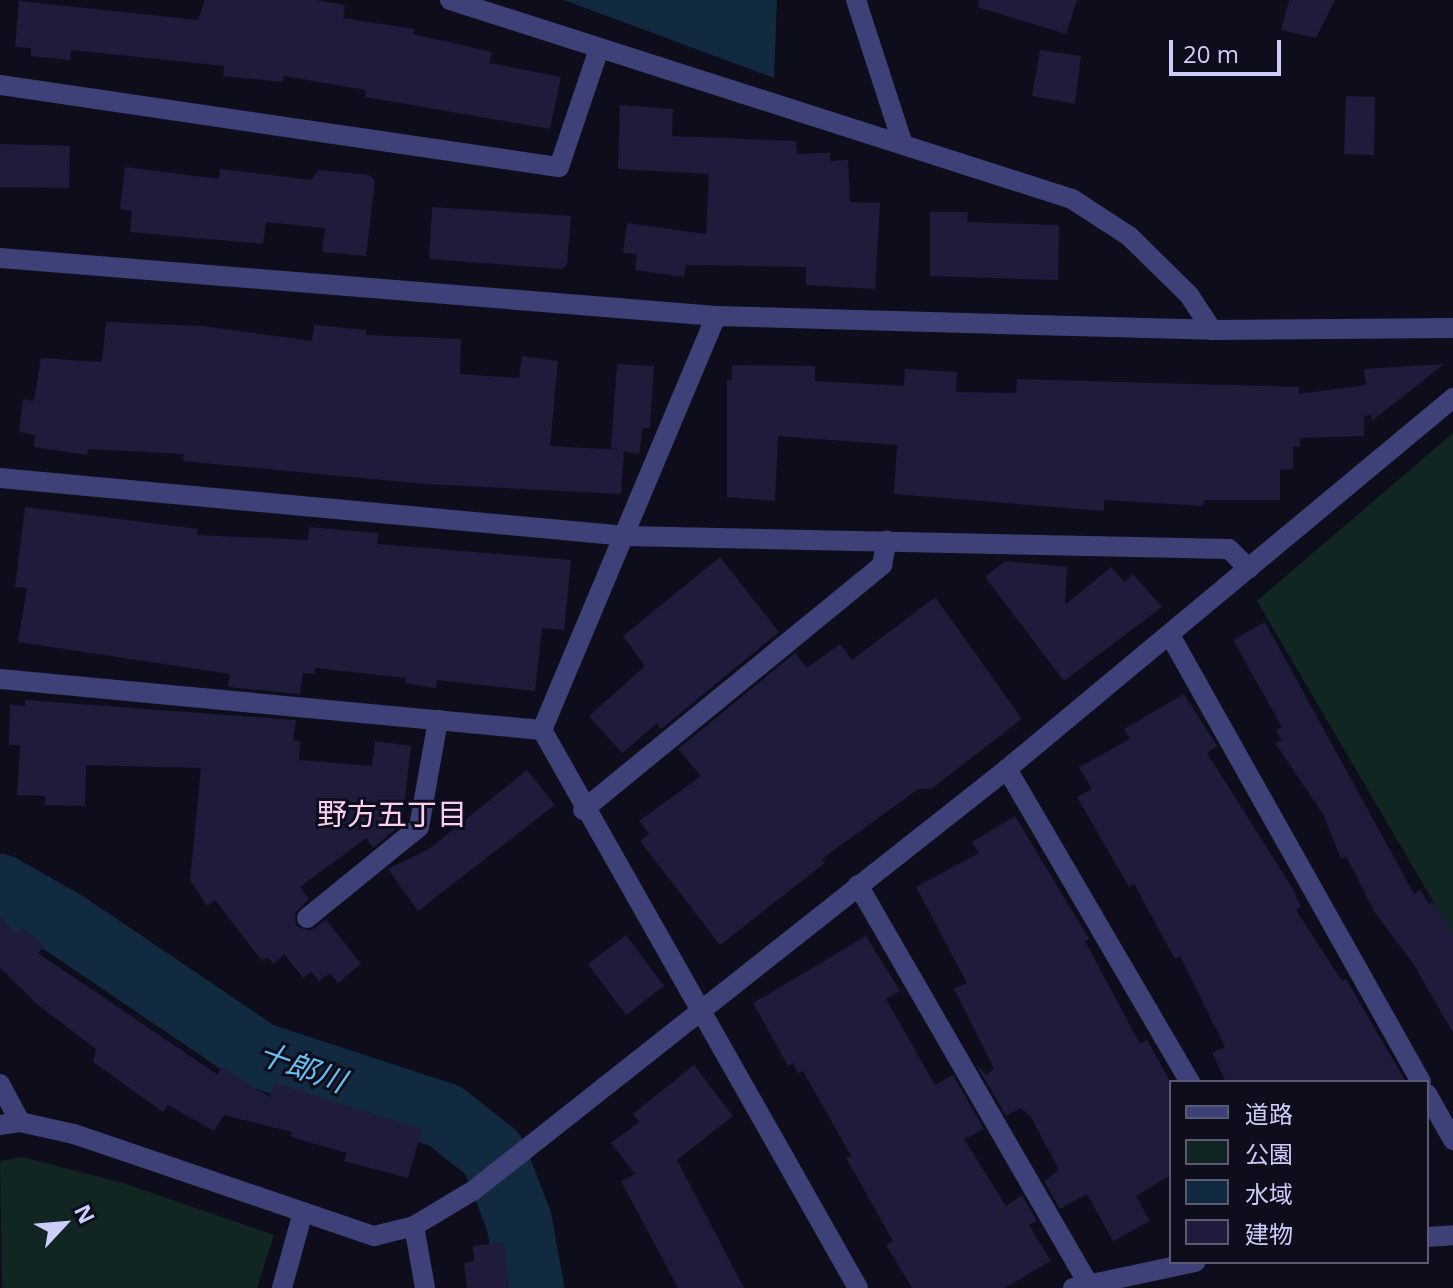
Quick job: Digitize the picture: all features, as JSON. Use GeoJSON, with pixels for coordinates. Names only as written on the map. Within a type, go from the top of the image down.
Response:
{"type":"FeatureCollection","features":[{"type":"Feature","properties":{"kind":"street"},"geometry":{"type":"LineString","coordinates":[[450,0],[1072,199],[1129,236],[1189,295],[1212,330]]}},
{"type":"Feature","properties":{"kind":"street"},"geometry":{"type":"LineString","coordinates":[[856,0],[903,145]]}},
{"type":"Feature","properties":{"kind":"street"},"geometry":{"type":"LineString","coordinates":[[0,85],[559,167],[599,49]]}},
{"type":"Feature","properties":{"kind":"street"},"geometry":{"type":"LineString","coordinates":[[0,258],[716,316],[1212,330],[1453,328]]}},
{"type":"Feature","properties":{"kind":"street"},"geometry":{"type":"LineString","coordinates":[[542,730],[716,316]]}},
{"type":"Feature","properties":{"kind":"street"},"geometry":{"type":"LineString","coordinates":[[0,1084],[10,1124],[74,1134],[374,1236],[414,1226],[474,1190],[702,1013],[1171,637],[1453,398]]}},
{"type":"Feature","properties":{"kind":"street"},"geometry":{"type":"LineString","coordinates":[[0,478],[626,536],[1229,549],[1249,569]]}},
{"type":"Feature","properties":{"kind":"street"},"geometry":{"type":"LineString","coordinates":[[583,810],[882,565],[887,540]]}},
{"type":"Feature","properties":{"kind":"street"},"geometry":{"type":"LineString","coordinates":[[1171,637],[1420,1080]]}},
{"type":"Feature","properties":{"kind":"street"},"geometry":{"type":"LineString","coordinates":[[0,679],[542,730]]}},
{"type":"Feature","properties":{"kind":"street"},"geometry":{"type":"LineString","coordinates":[[307,918],[419,827],[438,720]]}},
{"type":"Feature","properties":{"kind":"street"},"geometry":{"type":"LineString","coordinates":[[542,730],[583,810],[858,1288]]}},
{"type":"Feature","properties":{"kind":"street"},"geometry":{"type":"LineString","coordinates":[[1007,769],[1189,1080]]}},
{"type":"Feature","properties":{"kind":"street"},"geometry":{"type":"LineString","coordinates":[[858,885],[1080,1285],[1185,1264]]}},
{"type":"Feature","properties":{"kind":"street"},"geometry":{"type":"LineString","coordinates":[[1429,1098],[1453,1140]]}},
{"type":"Feature","properties":{"kind":"street"},"geometry":{"type":"LineString","coordinates":[[282,1288],[303,1212]]}},
{"type":"Feature","properties":{"kind":"street"},"geometry":{"type":"LineString","coordinates":[[414,1226],[425,1288]]}},
{"type":"Feature","properties":{"kind":"street"},"geometry":{"type":"LineString","coordinates":[[1429,1237],[1453,1235]]}},
{"type":"Feature","properties":{"kind":"green space"},"geometry":{"type":"Polygon","coordinates":[[[1453,433],[1453,935],[1257,601],[1453,433]]]}},
{"type":"Feature","properties":{"kind":"green space"},"geometry":{"type":"Polygon","coordinates":[[[22,1157],[123,1183],[274,1235],[257,1288],[2,1288],[0,1161],[22,1157]]]}},
{"type":"Feature","properties":{"kind":"water"},"geometry":{"type":"Polygon","coordinates":[[[564,0],[777,0],[774,78],[564,0]]]}},
{"type":"Feature","properties":{"kind":"building"},"geometry":{"type":"Polygon","coordinates":[[[205,0],[316,0],[345,5],[343,18],[414,29],[413,34],[492,52],[489,63],[561,77],[550,129],[365,97],[366,90],[284,76],[283,82],[223,76],[224,66],[71,50],[70,60],[31,56],[31,48],[15,47],[19,1],[198,20],[205,0]]]}},
{"type":"Feature","properties":{"kind":"building"},"geometry":{"type":"Polygon","coordinates":[[[979,0],[1077,0],[1066,34],[978,7],[979,0]]]}},
{"type":"Feature","properties":{"kind":"building"},"geometry":{"type":"Polygon","coordinates":[[[1289,0],[1335,0],[1316,38],[1281,30],[1289,0]]]}},
{"type":"Feature","properties":{"kind":"building"},"geometry":{"type":"Polygon","coordinates":[[[1040,50],[1081,56],[1075,104],[1032,96],[1040,50]]]}},
{"type":"Feature","properties":{"kind":"building"},"geometry":{"type":"Polygon","coordinates":[[[1346,96],[1375,97],[1374,155],[1344,154],[1346,96]]]}},
{"type":"Feature","properties":{"kind":"building"},"geometry":{"type":"Polygon","coordinates":[[[620,105],[673,109],[672,136],[796,141],[797,154],[830,153],[830,161],[848,160],[850,202],[880,203],[875,289],[806,285],[806,267],[686,265],[684,277],[635,270],[637,254],[623,253],[627,223],[706,234],[709,174],[618,169],[620,105]]]}},
{"type":"Feature","properties":{"kind":"building"},"geometry":{"type":"Polygon","coordinates":[[[0,144],[70,146],[69,188],[0,187],[0,144]]]}},
{"type":"Feature","properties":{"kind":"building"},"geometry":{"type":"Polygon","coordinates":[[[125,167],[219,179],[220,169],[311,180],[319,170],[369,175],[375,180],[366,256],[322,252],[325,228],[266,222],[263,244],[130,232],[132,211],[120,209],[125,167]]]}},
{"type":"Feature","properties":{"kind":"building"},"geometry":{"type":"Polygon","coordinates":[[[432,207],[571,216],[567,264],[562,269],[429,259],[432,207]]]}},
{"type":"Feature","properties":{"kind":"building"},"geometry":{"type":"Polygon","coordinates":[[[930,212],[968,212],[967,222],[1059,225],[1058,280],[930,276],[930,212]]]}},
{"type":"Feature","properties":{"kind":"building"},"geometry":{"type":"Polygon","coordinates":[[[106,322],[203,326],[312,341],[314,325],[366,330],[366,335],[461,339],[460,374],[519,378],[522,356],[558,361],[550,446],[623,450],[611,448],[617,364],[654,366],[650,428],[643,428],[639,454],[624,451],[621,494],[425,484],[183,461],[184,454],[88,449],[87,455],[34,447],[35,435],[19,432],[23,399],[34,401],[41,358],[102,362],[106,322]]]}},
{"type":"Feature","properties":{"kind":"building"},"geometry":{"type":"Polygon","coordinates":[[[1444,364],[1372,421],[1371,415],[1364,416],[1364,436],[1300,438],[1300,447],[1293,447],[1293,469],[1280,470],[1280,500],[1204,500],[1203,506],[1104,500],[1104,511],[894,494],[897,445],[778,436],[775,501],[727,497],[727,380],[732,380],[732,365],[815,366],[815,381],[904,386],[905,369],[957,372],[956,392],[1016,393],[1017,379],[1299,387],[1299,394],[1366,385],[1364,369],[1444,364]]]}},
{"type":"Feature","properties":{"kind":"building"},"geometry":{"type":"Polygon","coordinates":[[[25,507],[198,529],[197,535],[308,540],[309,527],[378,533],[377,544],[571,560],[564,630],[542,628],[535,691],[437,680],[436,688],[405,683],[406,678],[315,668],[315,674],[303,673],[300,694],[228,687],[230,674],[18,642],[27,588],[15,587],[25,507]]]}},
{"type":"Feature","properties":{"kind":"building"},"geometry":{"type":"Polygon","coordinates":[[[720,557],[779,632],[661,729],[657,723],[622,753],[589,716],[645,666],[623,636],[720,557]]]}},
{"type":"Feature","properties":{"kind":"building"},"geometry":{"type":"Polygon","coordinates":[[[1005,561],[1067,567],[1065,605],[1111,567],[1125,582],[1133,574],[1162,607],[1064,681],[985,577],[1005,561]]]}},
{"type":"Feature","properties":{"kind":"building"},"geometry":{"type":"Polygon","coordinates":[[[935,597],[1022,719],[931,789],[918,789],[822,859],[825,863],[720,945],[640,841],[649,834],[639,821],[701,776],[678,749],[795,653],[807,668],[840,644],[852,660],[935,597]]]}},
{"type":"Feature","properties":{"kind":"building"},"geometry":{"type":"Polygon","coordinates":[[[1265,622],[1414,894],[1420,890],[1429,904],[1433,901],[1453,933],[1453,1033],[1414,965],[1375,913],[1346,856],[1341,859],[1323,814],[1275,743],[1282,740],[1276,730],[1282,727],[1233,640],[1265,622]]]}},
{"type":"Feature","properties":{"kind":"building"},"geometry":{"type":"Polygon","coordinates":[[[1184,694],[1217,746],[1207,753],[1293,889],[1301,907],[1296,910],[1342,981],[1346,979],[1405,1080],[1225,1080],[1212,1053],[1225,1047],[1180,956],[1175,959],[1134,884],[1129,887],[1077,797],[1092,789],[1079,767],[1130,739],[1124,729],[1184,694]]]}},
{"type":"Feature","properties":{"kind":"building"},"geometry":{"type":"Polygon","coordinates":[[[25,700],[296,720],[293,740],[300,741],[299,760],[372,766],[375,741],[411,746],[402,824],[373,848],[366,838],[300,887],[309,899],[295,913],[296,926],[310,931],[326,920],[361,964],[338,983],[330,973],[319,981],[311,972],[303,978],[284,954],[274,964],[267,957],[262,961],[215,900],[207,906],[190,880],[201,768],[86,765],[85,806],[45,805],[45,796],[17,795],[20,745],[9,745],[10,705],[25,706],[25,700]]]}},
{"type":"Feature","properties":{"kind":"building"},"geometry":{"type":"Polygon","coordinates":[[[527,770],[555,805],[418,911],[388,869],[429,849],[527,770]]]}},
{"type":"Feature","properties":{"kind":"building"},"geometry":{"type":"Polygon","coordinates":[[[1015,816],[1089,939],[1085,941],[1140,1044],[1147,1040],[1169,1080],[1169,1176],[1136,1196],[1150,1221],[1113,1241],[1087,1194],[1060,1209],[1044,1181],[1059,1170],[1031,1117],[1021,1108],[1006,1116],[976,1064],[986,1075],[994,1069],[954,989],[967,983],[916,887],[979,853],[972,842],[1015,816]]]}},
{"type":"Feature","properties":{"kind":"building"},"geometry":{"type":"Polygon","coordinates":[[[0,917],[16,934],[23,927],[44,947],[38,953],[218,1075],[221,1067],[270,1097],[274,1083],[422,1129],[408,1178],[344,1161],[347,1153],[291,1137],[292,1132],[224,1115],[214,1131],[168,1105],[163,1112],[93,1062],[96,1049],[38,1005],[0,968],[0,917]]]}},
{"type":"Feature","properties":{"kind":"building"},"geometry":{"type":"Polygon","coordinates":[[[626,935],[664,986],[626,1015],[588,964],[626,935]]]}},
{"type":"Feature","properties":{"kind":"building"},"geometry":{"type":"Polygon","coordinates":[[[866,936],[900,991],[886,999],[935,1085],[953,1075],[984,1129],[964,1139],[1006,1206],[1022,1195],[1037,1221],[1029,1225],[1051,1261],[1005,1288],[912,1288],[886,1245],[893,1241],[846,1158],[851,1156],[803,1071],[798,1073],[793,1063],[788,1066],[753,1003],[866,936]]]}},
{"type":"Feature","properties":{"kind":"building"},"geometry":{"type":"Polygon","coordinates":[[[694,1065],[733,1116],[677,1160],[744,1288],[678,1288],[621,1181],[635,1174],[611,1143],[639,1122],[633,1114],[694,1065]]]}},
{"type":"Feature","properties":{"kind":"building"},"geometry":{"type":"Polygon","coordinates":[[[504,1242],[509,1288],[467,1288],[464,1263],[474,1261],[473,1246],[504,1242]]]}},
{"type":"Feature","properties":{"kind":"waterway","name":"十郎川"},"geometry":{"type":"LineString","coordinates":[[0,887],[67,925],[259,1055],[445,1116],[493,1154],[519,1221],[531,1288]]}},
{"type":"Feature","properties":{"kind":"district","name":"野方五丁目"},"geometry":{"type":"Point","coordinates":[392,814]}}]}
